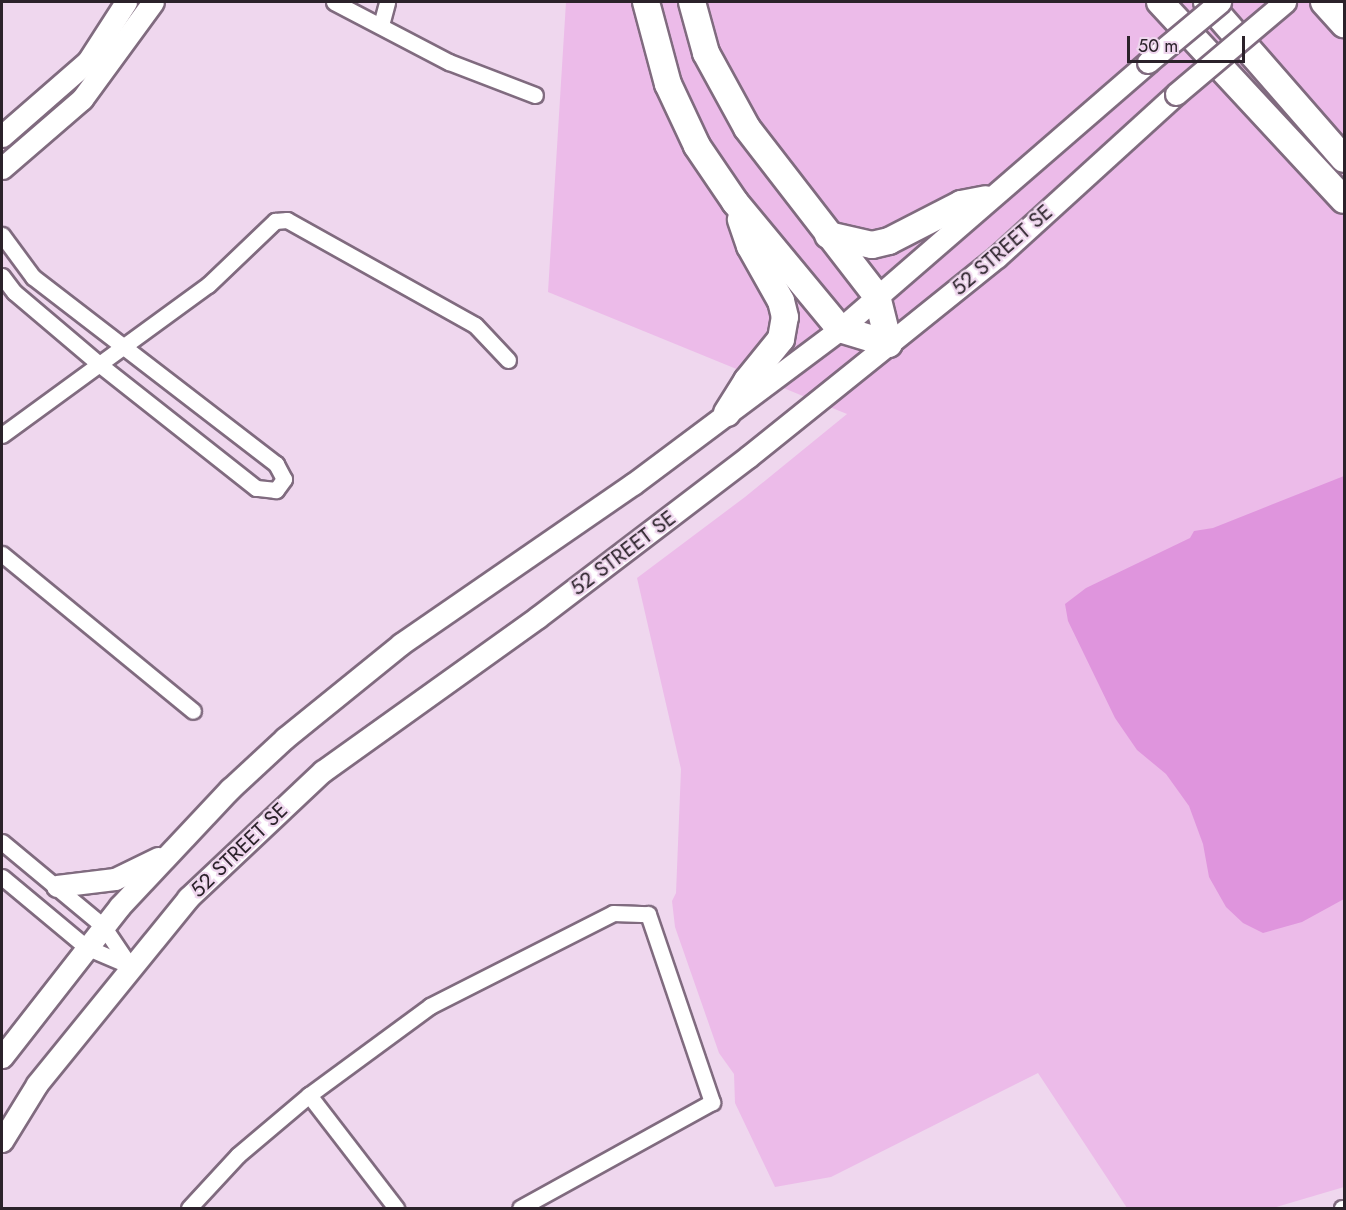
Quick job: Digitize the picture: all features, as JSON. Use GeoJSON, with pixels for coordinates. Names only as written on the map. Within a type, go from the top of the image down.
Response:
{"type":"FeatureCollection","features":[{"type":"Feature","properties":{"kind":"highway"},"geometry":{"type":"LineString","coordinates":[[646,2],[668,84],[697,146],[735,202],[840,329],[889,344]]}},
{"type":"Feature","properties":{"kind":"highway"},"geometry":{"type":"LineString","coordinates":[[692,2],[706,53],[747,128],[877,296],[889,344]]}},
{"type":"Feature","properties":{"kind":"highway"},"geometry":{"type":"LineString","coordinates":[[1160,2],[1344,200]]}},
{"type":"Feature","properties":{"kind":"highway"},"geometry":{"type":"LineString","coordinates":[[1207,2],[1344,159]]}},
{"type":"Feature","properties":{"kind":"highway"},"geometry":{"type":"LineString","coordinates":[[1324,2],[1344,24]]}},
{"type":"Feature","properties":{"kind":"highway"},"geometry":{"type":"LineString","coordinates":[[828,235],[872,245],[889,241],[961,204],[986,200]]}},
{"type":"Feature","properties":{"kind":"highway"},"geometry":{"type":"LineString","coordinates":[[727,413],[747,381],[781,339],[785,317],[781,301],[750,246],[735,202]]}},
{"type":"Feature","properties":{"kind":"main road"},"geometry":{"type":"LineString","coordinates":[[2,136],[88,61],[126,2]]}},
{"type":"Feature","properties":{"kind":"main road"},"geometry":{"type":"LineString","coordinates":[[2,168],[82,99],[153,2]]}},
{"type":"Feature","properties":{"kind":"main road"},"geometry":{"type":"LineString","coordinates":[[2,1057],[103,926],[167,854],[285,738],[401,644],[633,484],[840,329],[986,200],[1220,2]]}},
{"type":"Feature","properties":{"kind":"main road","name":"52 STREET SE"},"geometry":{"type":"LineString","coordinates":[[2,1141],[37,1084],[130,966],[230,856],[324,771],[665,522],[889,344],[997,257],[1176,94],[1285,2]]}},
{"type":"Feature","properties":{"kind":"main road"},"geometry":{"type":"LineString","coordinates":[[57,886],[115,879],[167,854]]}},
{"type":"Feature","properties":{"kind":"street"},"geometry":{"type":"LineString","coordinates":[[334,2],[449,62],[535,95]]}},
{"type":"Feature","properties":{"kind":"street"},"geometry":{"type":"LineString","coordinates":[[381,25],[387,2]]}},
{"type":"Feature","properties":{"kind":"street"},"geometry":{"type":"LineString","coordinates":[[2,435],[208,285],[275,221],[287,220],[475,325],[508,360]]}},
{"type":"Feature","properties":{"kind":"street"},"geometry":{"type":"LineString","coordinates":[[2,235],[33,277],[276,464],[284,479],[276,490],[256,488],[99,364],[14,292],[2,276]]}},
{"type":"Feature","properties":{"kind":"street"},"geometry":{"type":"LineString","coordinates":[[2,554],[193,711]]}},
{"type":"Feature","properties":{"kind":"street"},"geometry":{"type":"LineString","coordinates":[[2,842],[103,926],[130,966]]}},
{"type":"Feature","properties":{"kind":"street"},"geometry":{"type":"LineString","coordinates":[[2,877],[86,947],[130,966]]}},
{"type":"Feature","properties":{"kind":"street"},"geometry":{"type":"LineString","coordinates":[[189,1209],[238,1155],[309,1095],[430,1006],[613,913],[648,914],[712,1102],[520,1209]]}},
{"type":"Feature","properties":{"kind":"street"},"geometry":{"type":"LineString","coordinates":[[309,1095],[396,1209]]}},
{"type":"Feature","properties":{"kind":"shaded area"},"geometry":{"type":"Polygon","coordinates":[[[566,2],[1344,2],[1344,1187],[1273,1208],[1127,1208],[1038,1073],[831,1177],[775,1187],[735,1103],[734,1074],[719,1053],[675,927],[672,901],[676,893],[681,769],[637,578],[745,497],[847,414],[548,292],[566,2]]]}},
{"type":"Feature","properties":{"kind":"shaded area"},"geometry":{"type":"Polygon","coordinates":[[[1344,476],[1344,899],[1302,922],[1263,933],[1243,923],[1226,907],[1209,877],[1203,844],[1189,806],[1166,774],[1137,750],[1115,718],[1068,621],[1065,604],[1086,588],[1190,538],[1194,531],[1213,528],[1344,476]]]}}]}
